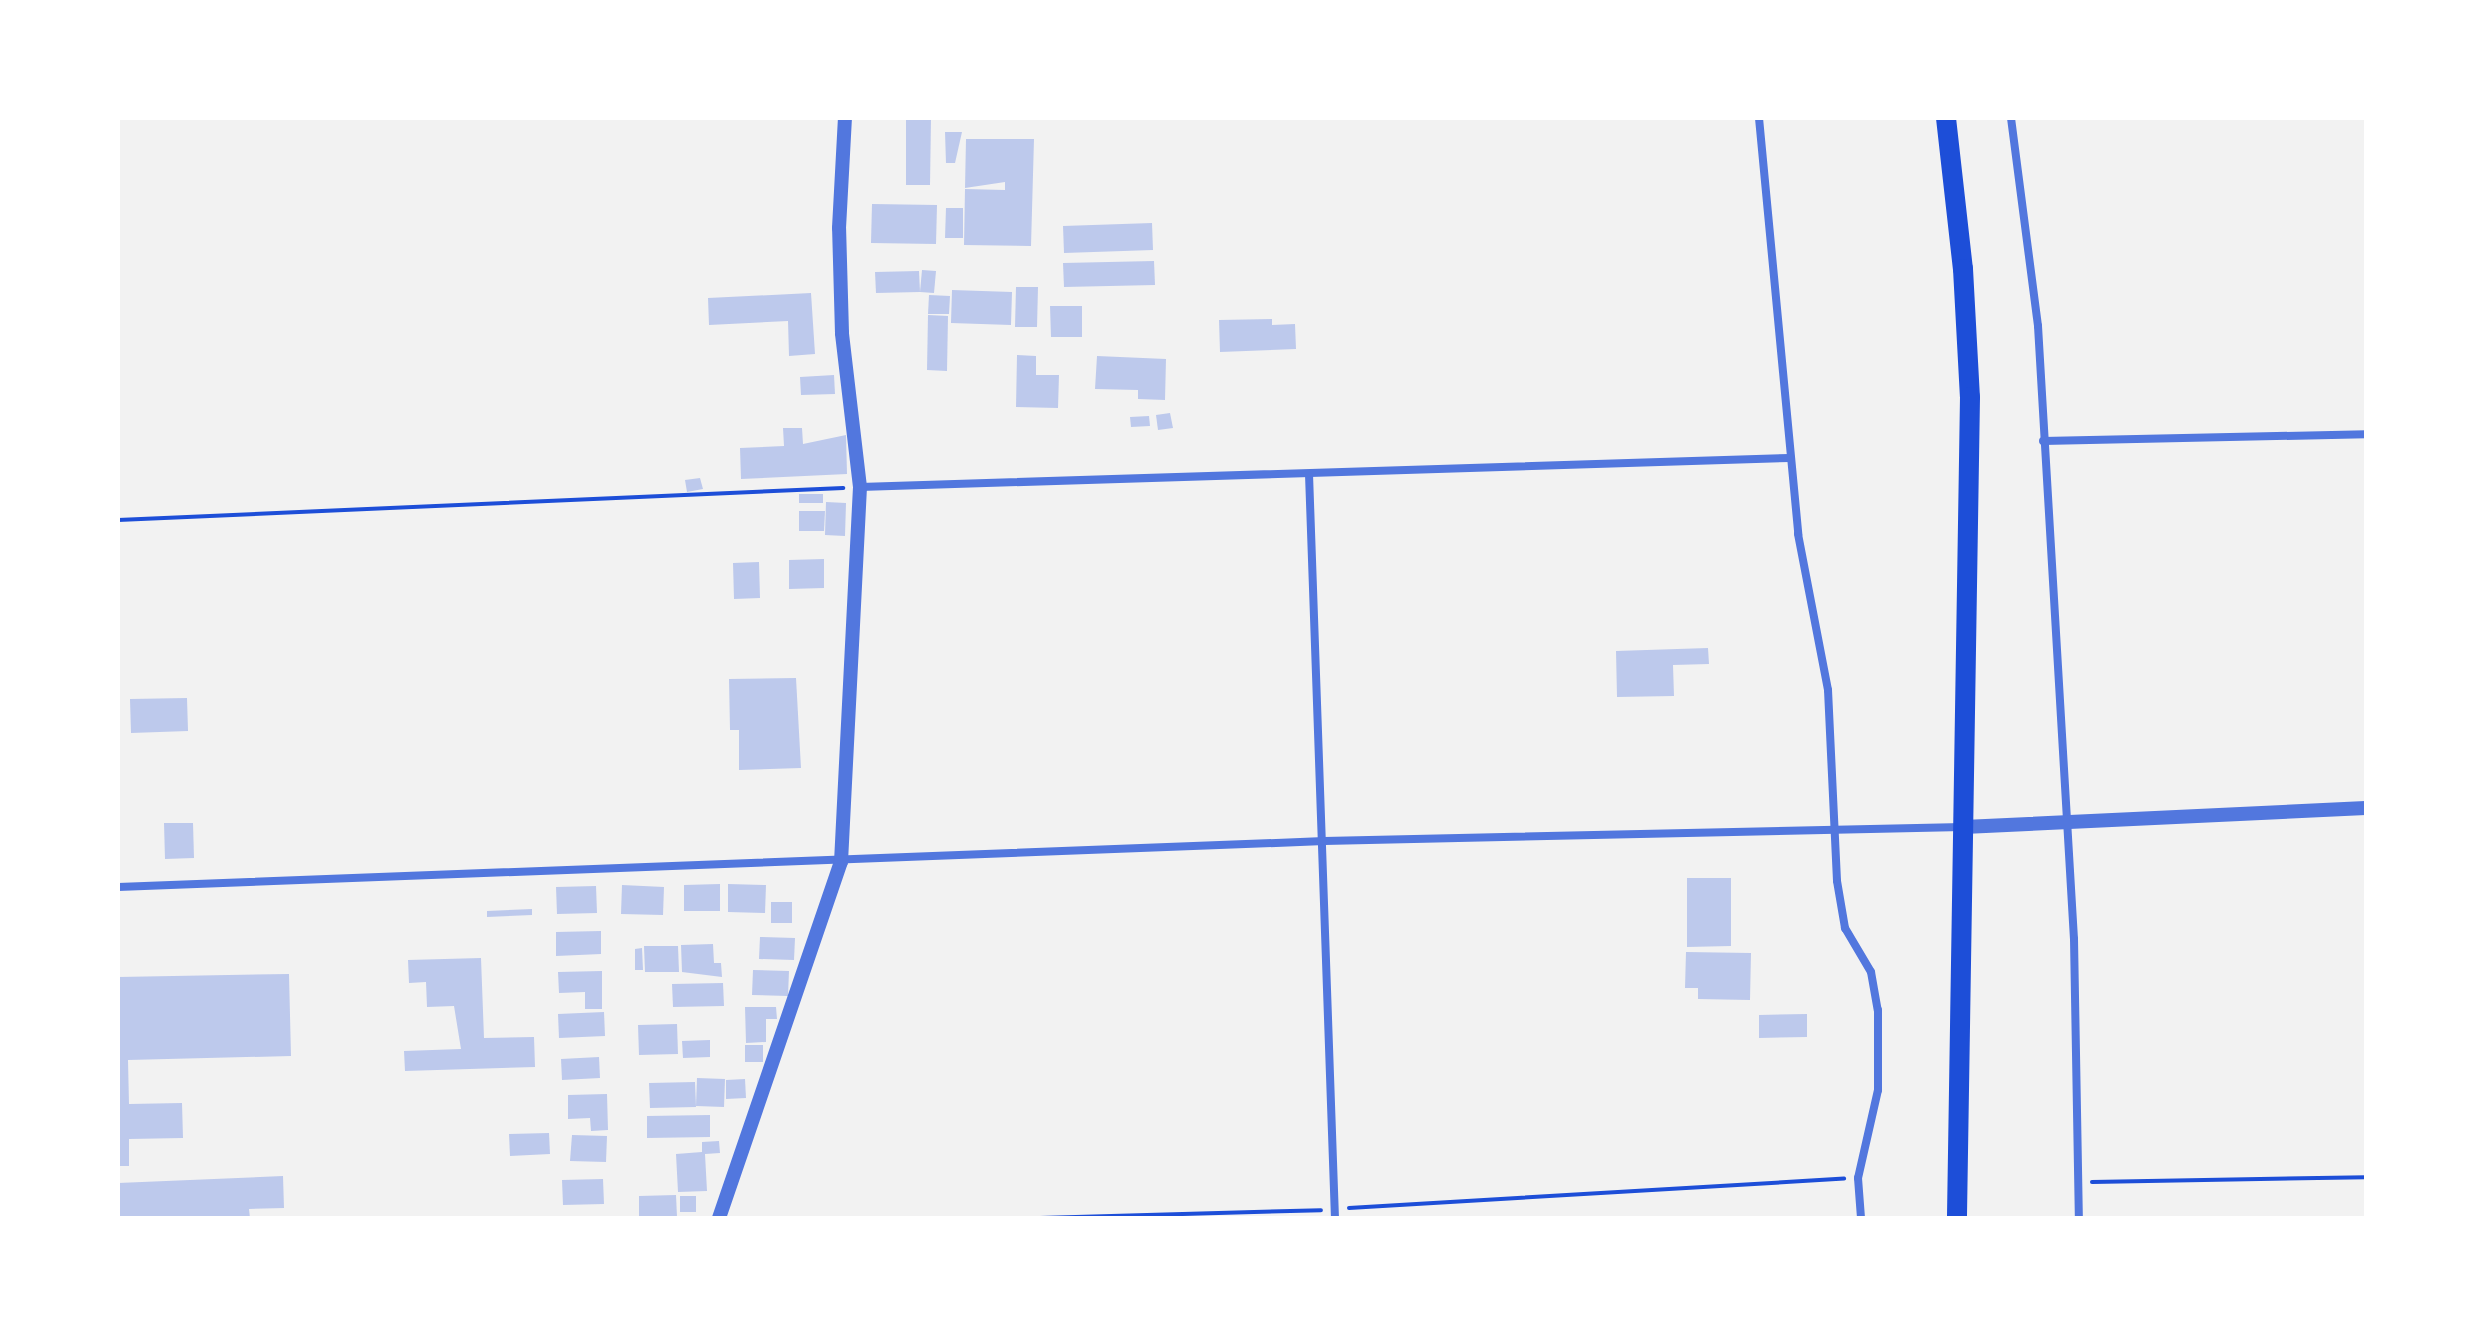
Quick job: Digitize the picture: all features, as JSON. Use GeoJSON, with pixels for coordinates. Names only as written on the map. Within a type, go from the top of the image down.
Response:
{"type":"FeatureCollection","features":[{"type":"Feature","properties":{"kind":"highway"},"geometry":{"type":"LineString","coordinates":[[1946,118],[1963,269],[1970,397],[1957,1218]]}},
{"type":"Feature","properties":{"kind":"street"},"geometry":{"type":"LineString","coordinates":[[719,1218],[841,862],[860,487],[842,318],[839,228],[845,118]]}},
{"type":"Feature","properties":{"kind":"street"},"geometry":{"type":"LineString","coordinates":[[1759,118],[1798,534],[1828,690],[1835,831],[1845,928],[1871,972],[1878,1010],[1878,1090],[1858,1178],[1861,1218]]}},
{"type":"Feature","properties":{"kind":"street"},"geometry":{"type":"LineString","coordinates":[[2011,118],[2038,326],[2068,825],[2079,1218]]}},
{"type":"Feature","properties":{"kind":"street"},"geometry":{"type":"LineString","coordinates":[[2043,441],[2366,434]]}},
{"type":"Feature","properties":{"kind":"street"},"geometry":{"type":"LineString","coordinates":[[860,487],[1790,458]]}},
{"type":"Feature","properties":{"kind":"street"},"geometry":{"type":"LineString","coordinates":[[1309,474],[1335,1214]]}},
{"type":"Feature","properties":{"kind":"street"},"geometry":{"type":"LineString","coordinates":[[118,887],[841,862],[1324,841],[2068,825],[2366,808]]}},
{"type":"Feature","properties":{"kind":"path"},"geometry":{"type":"LineString","coordinates":[[118,520],[860,487]]}},
{"type":"Feature","properties":{"kind":"path"},"geometry":{"type":"LineString","coordinates":[[2080,1182],[2366,1177]]}},
{"type":"Feature","properties":{"kind":"path"},"geometry":{"type":"LineString","coordinates":[[1040,1218],[1335,1214],[1858,1178]]}},
{"type":"Feature","properties":{"kind":"building"},"geometry":{"type":"Polygon","coordinates":[[[906,118],[931,118],[930,185],[906,185],[906,118]]]}},
{"type":"Feature","properties":{"kind":"building"},"geometry":{"type":"Polygon","coordinates":[[[945,132],[962,132],[955,163],[946,163],[945,132]]]}},
{"type":"Feature","properties":{"kind":"building"},"geometry":{"type":"Polygon","coordinates":[[[966,139],[1034,139],[1031,246],[964,245],[965,189],[1005,190],[1005,182],[965,188],[966,139]]]}},
{"type":"Feature","properties":{"kind":"building"},"geometry":{"type":"Polygon","coordinates":[[[872,204],[937,205],[936,244],[871,243],[872,204]]]}},
{"type":"Feature","properties":{"kind":"building"},"geometry":{"type":"Polygon","coordinates":[[[946,208],[963,208],[963,238],[945,238],[946,208]]]}},
{"type":"Feature","properties":{"kind":"building"},"geometry":{"type":"Polygon","coordinates":[[[1152,223],[1153,250],[1064,253],[1063,226],[1152,223]]]}},
{"type":"Feature","properties":{"kind":"building"},"geometry":{"type":"Polygon","coordinates":[[[1154,261],[1155,285],[1064,287],[1063,263],[1154,261]]]}},
{"type":"Feature","properties":{"kind":"building"},"geometry":{"type":"Polygon","coordinates":[[[922,270],[936,271],[934,293],[920,292],[922,270]]]}},
{"type":"Feature","properties":{"kind":"building"},"geometry":{"type":"Polygon","coordinates":[[[919,271],[920,292],[876,293],[875,272],[919,271]]]}},
{"type":"Feature","properties":{"kind":"building"},"geometry":{"type":"Polygon","coordinates":[[[1016,287],[1038,287],[1037,327],[1015,327],[1016,287]]]}},
{"type":"Feature","properties":{"kind":"building"},"geometry":{"type":"Polygon","coordinates":[[[952,290],[1012,292],[1011,325],[951,323],[952,290]]]}},
{"type":"Feature","properties":{"kind":"building"},"geometry":{"type":"Polygon","coordinates":[[[811,293],[815,354],[789,356],[788,321],[709,325],[708,298],[811,293]]]}},
{"type":"Feature","properties":{"kind":"building"},"geometry":{"type":"Polygon","coordinates":[[[929,295],[950,296],[949,314],[928,314],[929,295]]]}},
{"type":"Feature","properties":{"kind":"building"},"geometry":{"type":"Polygon","coordinates":[[[1050,306],[1082,306],[1082,337],[1051,337],[1050,306]]]}},
{"type":"Feature","properties":{"kind":"building"},"geometry":{"type":"Polygon","coordinates":[[[928,315],[948,316],[947,371],[927,370],[928,315]]]}},
{"type":"Feature","properties":{"kind":"building"},"geometry":{"type":"Polygon","coordinates":[[[1272,319],[1272,325],[1295,324],[1296,349],[1220,352],[1219,320],[1272,319]]]}},
{"type":"Feature","properties":{"kind":"building"},"geometry":{"type":"Polygon","coordinates":[[[1017,355],[1036,356],[1036,375],[1059,375],[1058,408],[1016,407],[1017,355]]]}},
{"type":"Feature","properties":{"kind":"building"},"geometry":{"type":"Polygon","coordinates":[[[1097,356],[1166,359],[1165,400],[1138,399],[1138,390],[1095,389],[1097,356]]]}},
{"type":"Feature","properties":{"kind":"building"},"geometry":{"type":"Polygon","coordinates":[[[834,375],[835,394],[801,395],[800,377],[834,375]]]}},
{"type":"Feature","properties":{"kind":"building"},"geometry":{"type":"Polygon","coordinates":[[[1170,413],[1173,428],[1158,430],[1156,415],[1170,413]]]}},
{"type":"Feature","properties":{"kind":"building"},"geometry":{"type":"Polygon","coordinates":[[[1149,416],[1150,426],[1131,427],[1130,417],[1149,416]]]}},
{"type":"Feature","properties":{"kind":"building"},"geometry":{"type":"Polygon","coordinates":[[[783,428],[802,428],[803,444],[846,435],[847,474],[741,479],[740,448],[784,446],[783,428]]]}},
{"type":"Feature","properties":{"kind":"building"},"geometry":{"type":"Polygon","coordinates":[[[700,478],[703,489],[687,492],[685,480],[700,478]]]}},
{"type":"Feature","properties":{"kind":"building"},"geometry":{"type":"Polygon","coordinates":[[[799,494],[823,494],[823,503],[799,503],[799,494]]]}},
{"type":"Feature","properties":{"kind":"building"},"geometry":{"type":"Polygon","coordinates":[[[826,502],[846,503],[845,536],[825,535],[826,502]]]}},
{"type":"Feature","properties":{"kind":"building"},"geometry":{"type":"Polygon","coordinates":[[[799,511],[825,511],[824,531],[799,531],[799,511]]]}},
{"type":"Feature","properties":{"kind":"building"},"geometry":{"type":"Polygon","coordinates":[[[824,559],[824,588],[789,589],[789,560],[824,559]]]}},
{"type":"Feature","properties":{"kind":"building"},"geometry":{"type":"Polygon","coordinates":[[[759,562],[760,598],[734,599],[733,563],[759,562]]]}},
{"type":"Feature","properties":{"kind":"building"},"geometry":{"type":"Polygon","coordinates":[[[1708,648],[1709,664],[1673,665],[1674,696],[1617,697],[1616,651],[1708,648]]]}},
{"type":"Feature","properties":{"kind":"building"},"geometry":{"type":"Polygon","coordinates":[[[796,678],[801,768],[739,770],[739,730],[730,730],[729,679],[796,678]]]}},
{"type":"Feature","properties":{"kind":"building"},"geometry":{"type":"Polygon","coordinates":[[[187,698],[188,731],[131,733],[130,699],[187,698]]]}},
{"type":"Feature","properties":{"kind":"building"},"geometry":{"type":"Polygon","coordinates":[[[164,823],[193,823],[194,858],[165,859],[164,823]]]}},
{"type":"Feature","properties":{"kind":"building"},"geometry":{"type":"Polygon","coordinates":[[[1687,878],[1731,878],[1731,946],[1687,947],[1687,878]]]}},
{"type":"Feature","properties":{"kind":"building"},"geometry":{"type":"Polygon","coordinates":[[[720,884],[720,911],[684,911],[684,885],[720,884]]]}},
{"type":"Feature","properties":{"kind":"building"},"geometry":{"type":"Polygon","coordinates":[[[728,884],[766,885],[765,913],[728,912],[728,884]]]}},
{"type":"Feature","properties":{"kind":"building"},"geometry":{"type":"Polygon","coordinates":[[[622,885],[664,887],[663,915],[621,914],[622,885]]]}},
{"type":"Feature","properties":{"kind":"building"},"geometry":{"type":"Polygon","coordinates":[[[596,886],[597,913],[557,914],[556,887],[596,886]]]}},
{"type":"Feature","properties":{"kind":"building"},"geometry":{"type":"Polygon","coordinates":[[[771,902],[792,902],[792,923],[771,923],[771,902]]]}},
{"type":"Feature","properties":{"kind":"building"},"geometry":{"type":"Polygon","coordinates":[[[532,909],[532,915],[487,917],[487,911],[532,909]]]}},
{"type":"Feature","properties":{"kind":"building"},"geometry":{"type":"Polygon","coordinates":[[[601,931],[601,954],[556,956],[556,932],[601,931]]]}},
{"type":"Feature","properties":{"kind":"building"},"geometry":{"type":"Polygon","coordinates":[[[760,937],[795,938],[794,960],[759,959],[760,937]]]}},
{"type":"Feature","properties":{"kind":"building"},"geometry":{"type":"Polygon","coordinates":[[[713,944],[714,963],[721,963],[722,977],[682,972],[681,945],[713,944]]]}},
{"type":"Feature","properties":{"kind":"building"},"geometry":{"type":"Polygon","coordinates":[[[644,946],[678,946],[679,972],[645,972],[644,946]]]}},
{"type":"Feature","properties":{"kind":"building"},"geometry":{"type":"Polygon","coordinates":[[[642,948],[643,970],[635,970],[635,949],[642,948]]]}},
{"type":"Feature","properties":{"kind":"building"},"geometry":{"type":"Polygon","coordinates":[[[1686,952],[1751,953],[1750,1000],[1698,999],[1698,988],[1685,988],[1686,952]]]}},
{"type":"Feature","properties":{"kind":"building"},"geometry":{"type":"Polygon","coordinates":[[[481,958],[484,1038],[534,1037],[535,1067],[405,1071],[404,1051],[461,1049],[454,1006],[427,1007],[426,982],[409,983],[408,960],[481,958]]]}},
{"type":"Feature","properties":{"kind":"building"},"geometry":{"type":"Polygon","coordinates":[[[753,970],[789,971],[788,996],[752,995],[753,970]]]}},
{"type":"Feature","properties":{"kind":"building"},"geometry":{"type":"Polygon","coordinates":[[[602,971],[602,1009],[585,1009],[585,992],[559,993],[558,972],[602,971]]]}},
{"type":"Feature","properties":{"kind":"building"},"geometry":{"type":"Polygon","coordinates":[[[289,974],[291,1056],[128,1060],[129,1104],[182,1103],[183,1138],[129,1139],[129,1166],[118,1166],[118,977],[289,974]]]}},
{"type":"Feature","properties":{"kind":"building"},"geometry":{"type":"Polygon","coordinates":[[[723,983],[724,1006],[673,1007],[672,984],[723,983]]]}},
{"type":"Feature","properties":{"kind":"building"},"geometry":{"type":"Polygon","coordinates":[[[745,1007],[776,1007],[777,1019],[766,1019],[766,1042],[746,1043],[745,1007]]]}},
{"type":"Feature","properties":{"kind":"building"},"geometry":{"type":"Polygon","coordinates":[[[604,1012],[605,1036],[559,1038],[558,1014],[604,1012]]]}},
{"type":"Feature","properties":{"kind":"building"},"geometry":{"type":"Polygon","coordinates":[[[1807,1014],[1807,1037],[1759,1038],[1759,1015],[1807,1014]]]}},
{"type":"Feature","properties":{"kind":"building"},"geometry":{"type":"Polygon","coordinates":[[[677,1024],[678,1054],[639,1055],[638,1025],[677,1024]]]}},
{"type":"Feature","properties":{"kind":"building"},"geometry":{"type":"Polygon","coordinates":[[[710,1040],[710,1057],[683,1058],[682,1041],[710,1040]]]}},
{"type":"Feature","properties":{"kind":"building"},"geometry":{"type":"Polygon","coordinates":[[[745,1045],[763,1045],[763,1062],[745,1062],[745,1045]]]}},
{"type":"Feature","properties":{"kind":"building"},"geometry":{"type":"Polygon","coordinates":[[[599,1057],[600,1078],[562,1080],[561,1059],[599,1057]]]}},
{"type":"Feature","properties":{"kind":"building"},"geometry":{"type":"Polygon","coordinates":[[[697,1078],[725,1079],[724,1107],[696,1106],[697,1078]]]}},
{"type":"Feature","properties":{"kind":"building"},"geometry":{"type":"Polygon","coordinates":[[[745,1079],[746,1098],[726,1099],[726,1080],[745,1079]]]}},
{"type":"Feature","properties":{"kind":"building"},"geometry":{"type":"Polygon","coordinates":[[[695,1082],[696,1107],[650,1108],[649,1083],[695,1082]]]}},
{"type":"Feature","properties":{"kind":"building"},"geometry":{"type":"Polygon","coordinates":[[[607,1094],[608,1130],[591,1131],[590,1118],[568,1119],[568,1095],[607,1094]]]}},
{"type":"Feature","properties":{"kind":"building"},"geometry":{"type":"Polygon","coordinates":[[[710,1115],[710,1137],[647,1138],[647,1116],[710,1115]]]}},
{"type":"Feature","properties":{"kind":"building"},"geometry":{"type":"Polygon","coordinates":[[[549,1133],[550,1154],[510,1156],[509,1134],[549,1133]]]}},
{"type":"Feature","properties":{"kind":"building"},"geometry":{"type":"Polygon","coordinates":[[[572,1135],[607,1136],[606,1162],[570,1161],[572,1135]]]}},
{"type":"Feature","properties":{"kind":"building"},"geometry":{"type":"Polygon","coordinates":[[[719,1141],[720,1153],[705,1154],[707,1191],[678,1192],[676,1154],[702,1152],[702,1142],[719,1141]]]}},
{"type":"Feature","properties":{"kind":"building"},"geometry":{"type":"Polygon","coordinates":[[[283,1176],[284,1208],[249,1209],[250,1218],[118,1218],[118,1183],[283,1176]]]}},
{"type":"Feature","properties":{"kind":"building"},"geometry":{"type":"Polygon","coordinates":[[[603,1179],[604,1204],[563,1205],[562,1180],[603,1179]]]}},
{"type":"Feature","properties":{"kind":"building"},"geometry":{"type":"Polygon","coordinates":[[[676,1195],[677,1217],[639,1218],[639,1196],[676,1195]]]}},
{"type":"Feature","properties":{"kind":"building"},"geometry":{"type":"Polygon","coordinates":[[[680,1196],[696,1196],[696,1212],[680,1212],[680,1196]]]}}]}
